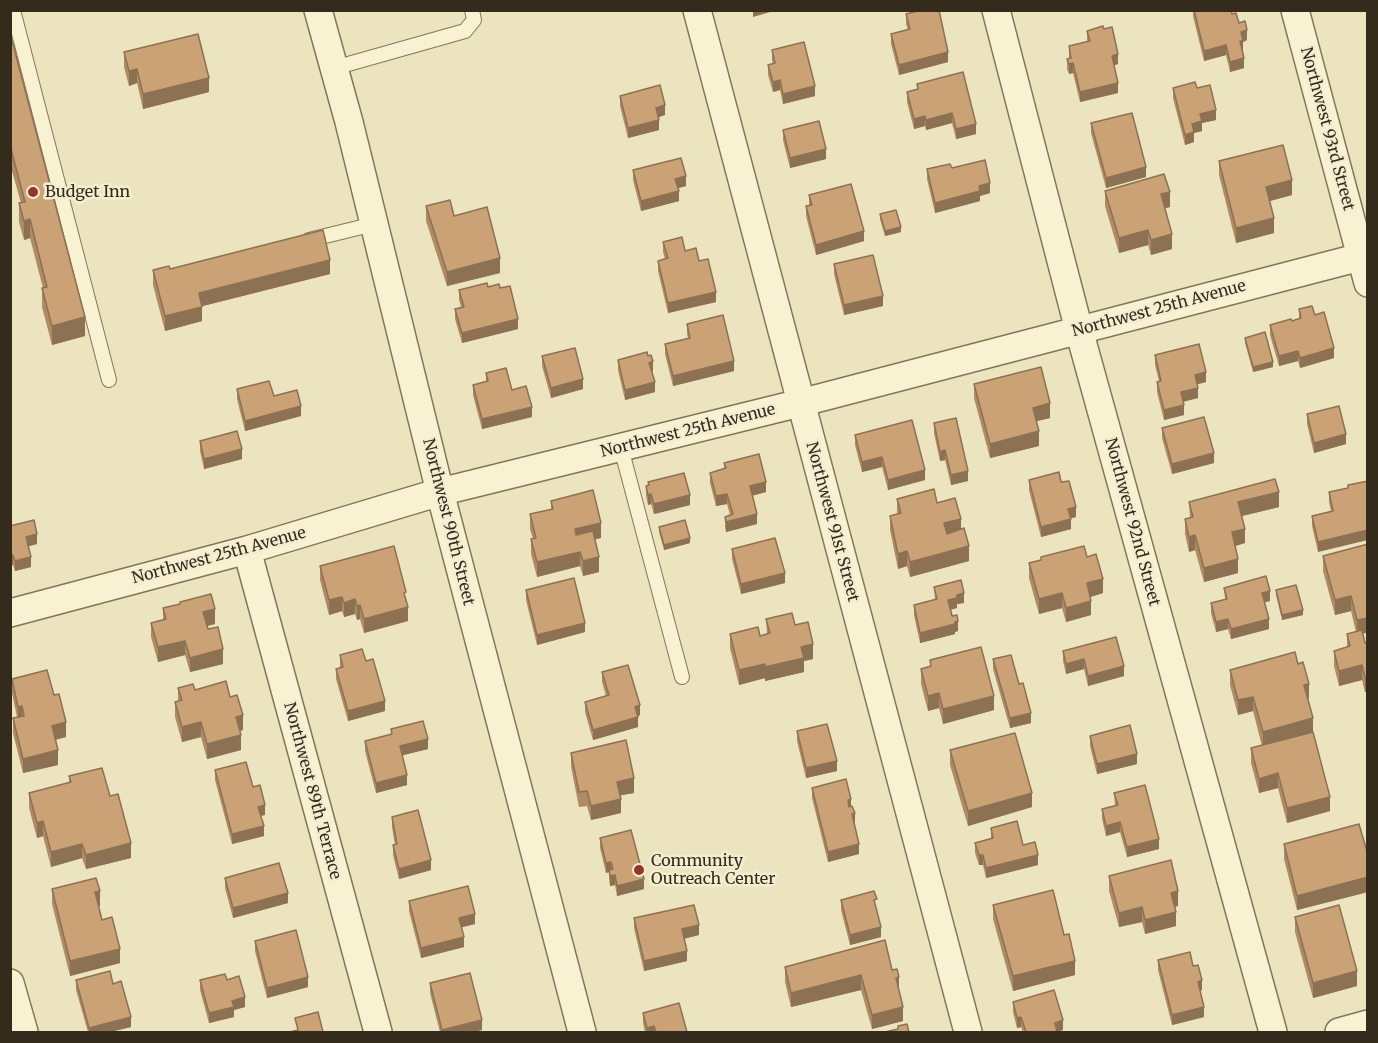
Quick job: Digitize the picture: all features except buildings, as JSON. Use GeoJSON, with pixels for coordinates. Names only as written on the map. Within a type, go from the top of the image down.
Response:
{"type":"FeatureCollection","features":[{"type":"Feature","properties":{"kind":"street","name":"Northwest 90th Street"},"geometry":{"type":"LineString","coordinates":[[318,10],[440,492],[582,1032]]}},
{"type":"Feature","properties":{"kind":"street","name":"Northwest 91st Street"},"geometry":{"type":"LineString","coordinates":[[697,10],[968,1032]]}},
{"type":"Feature","properties":{"kind":"street","name":"Northwest 92nd Street"},"geometry":{"type":"LineString","coordinates":[[996,10],[1079,330],[1273,1032]]}},
{"type":"Feature","properties":{"kind":"street","name":"Northwest 93rd Street"},"geometry":{"type":"LineString","coordinates":[[1295,10],[1364,256],[1368,283]]}},
{"type":"Feature","properties":{"kind":"street","name":"Northwest 25th Avenue"},"geometry":{"type":"LineString","coordinates":[[10,613],[247,550],[440,492],[800,403],[1364,256]]}},
{"type":"Feature","properties":{"kind":"street","name":"Northwest 89th Terrace"},"geometry":{"type":"LineString","coordinates":[[247,550],[378,1032]]}},
{"type":"Feature","properties":{"kind":"street"},"geometry":{"type":"LineString","coordinates":[[10,983],[24,1032]]}},
{"type":"Feature","properties":{"kind":"street"},"geometry":{"type":"LineString","coordinates":[[1340,1032],[1368,1024]]}},
{"type":"Feature","properties":{"kind":"lane"},"geometry":{"type":"LineString","coordinates":[[13,10],[109,380]]}},
{"type":"Feature","properties":{"kind":"lane"},"geometry":{"type":"LineString","coordinates":[[334,68],[465,31],[474,20],[472,10]]}},
{"type":"Feature","properties":{"kind":"lane"},"geometry":{"type":"LineString","coordinates":[[294,244],[374,224]]}},
{"type":"Feature","properties":{"kind":"lane"},"geometry":{"type":"LineString","coordinates":[[621,448],[682,677]]}},
{"type":"Feature","properties":{"kind":"place","name":"Budget Inn"},"geometry":{"type":"Point","coordinates":[33,192]}},
{"type":"Feature","properties":{"kind":"place","name":"Community Outreach Center"},"geometry":{"type":"Point","coordinates":[639,870]}}]}
